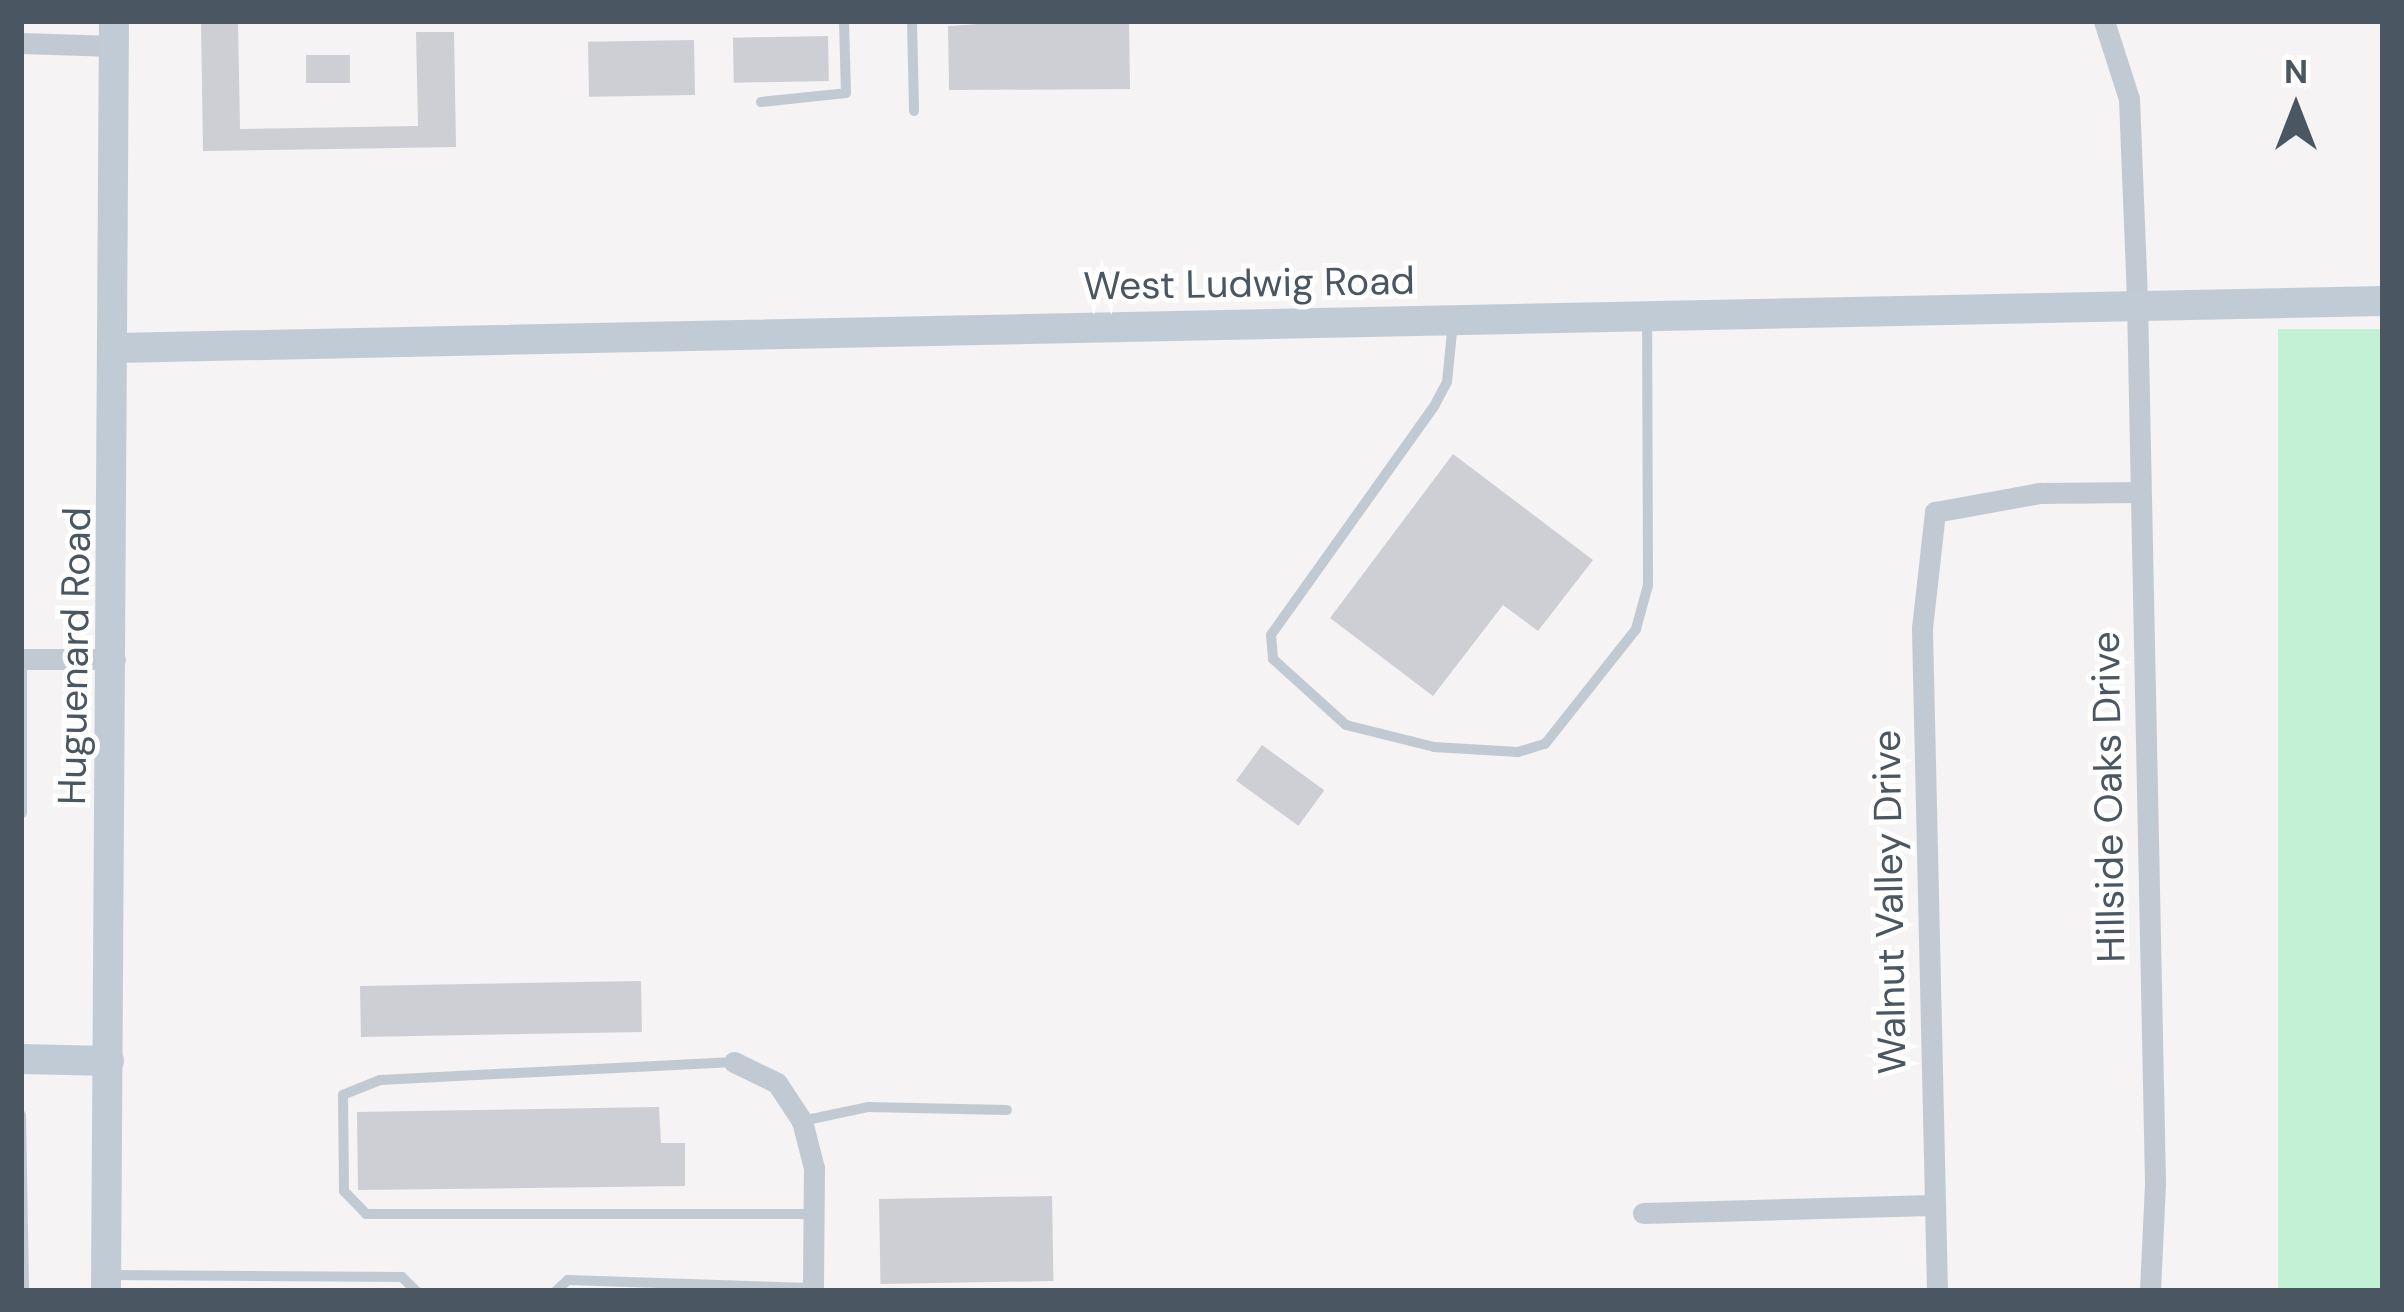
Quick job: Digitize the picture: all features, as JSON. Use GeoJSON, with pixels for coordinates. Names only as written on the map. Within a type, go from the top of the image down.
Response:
{"type":"FeatureCollection","features":[{"type":"Feature","properties":{"kind":"main road","name":"Huguenard Road"},"geometry":{"type":"LineString","coordinates":[[106,1283],[115,659],[114,33]]}},
{"type":"Feature","properties":{"kind":"main road","name":"West Ludwig Road"},"geometry":{"type":"LineString","coordinates":[[116,348],[1647,316],[2137,301],[2383,301]]}},
{"type":"Feature","properties":{"kind":"main road"},"geometry":{"type":"LineString","coordinates":[[21,1060],[109,1061]]}},
{"type":"Feature","properties":{"kind":"street","name":"Hillside Oaks Drive"},"geometry":{"type":"LineString","coordinates":[[2104,21],[2129,99],[2137,301],[2155,1184],[2150,1291]]}},
{"type":"Feature","properties":{"kind":"street"},"geometry":{"type":"LineString","coordinates":[[21,43],[114,33]]}},
{"type":"Feature","properties":{"kind":"street","name":"Walnut Valley Drive"},"geometry":{"type":"LineString","coordinates":[[1936,1291],[1922,628],[1935,512],[2040,494],[2138,492]]}},
{"type":"Feature","properties":{"kind":"street"},"geometry":{"type":"LineString","coordinates":[[21,659],[115,659]]}},
{"type":"Feature","properties":{"kind":"street"},"geometry":{"type":"LineString","coordinates":[[734,1062],[776,1083],[802,1121],[814,1214],[813,1289]]}},
{"type":"Feature","properties":{"kind":"street"},"geometry":{"type":"LineString","coordinates":[[1643,1213],[1931,1205]]}},
{"type":"Feature","properties":{"kind":"lane"},"geometry":{"type":"LineString","coordinates":[[761,102],[847,93],[844,21]]}},
{"type":"Feature","properties":{"kind":"lane"},"geometry":{"type":"LineString","coordinates":[[912,21],[914,111]]}},
{"type":"Feature","properties":{"kind":"lane"},"geometry":{"type":"LineString","coordinates":[[1453,319],[1447,382],[1435,405],[1271,635],[1274,659],[1346,725],[1434,747],[1518,752],[1545,744],[1636,629],[1648,585],[1647,316]]}},
{"type":"Feature","properties":{"kind":"lane"},"geometry":{"type":"LineString","coordinates":[[21,659],[22,813]]}},
{"type":"Feature","properties":{"kind":"lane"},"geometry":{"type":"LineString","coordinates":[[734,1062],[380,1080],[344,1095],[344,1191],[366,1214],[814,1214]]}},
{"type":"Feature","properties":{"kind":"lane"},"geometry":{"type":"LineString","coordinates":[[802,1121],[868,1107],[1007,1110]]}},
{"type":"Feature","properties":{"kind":"lane"},"geometry":{"type":"LineString","coordinates":[[21,1115],[24,1291]]}},
{"type":"Feature","properties":{"kind":"lane"},"geometry":{"type":"LineString","coordinates":[[106,1283],[402,1277],[416,1291]]}},
{"type":"Feature","properties":{"kind":"lane"},"geometry":{"type":"LineString","coordinates":[[556,1291],[568,1280],[813,1289]]}},
{"type":"Feature","properties":{"kind":"green space"},"geometry":{"type":"Polygon","coordinates":[[[2278,329],[2383,329],[2383,1291],[2278,1291],[2278,329]]]}},
{"type":"Feature","properties":{"kind":"building"},"geometry":{"type":"Polygon","coordinates":[[[201,21],[238,21],[240,129],[418,126],[416,32],[454,32],[456,147],[203,151],[201,21]]]}},
{"type":"Feature","properties":{"kind":"building"},"geometry":{"type":"Polygon","coordinates":[[[1129,21],[1130,89],[949,90],[948,26],[1129,21]]]}},
{"type":"Feature","properties":{"kind":"building"},"geometry":{"type":"Polygon","coordinates":[[[828,36],[829,81],[734,83],[733,38],[828,36]]]}},
{"type":"Feature","properties":{"kind":"building"},"geometry":{"type":"Polygon","coordinates":[[[694,40],[695,95],[589,97],[588,42],[694,40]]]}},
{"type":"Feature","properties":{"kind":"building"},"geometry":{"type":"Polygon","coordinates":[[[306,55],[350,55],[350,83],[306,83],[306,55]]]}},
{"type":"Feature","properties":{"kind":"building"},"geometry":{"type":"Polygon","coordinates":[[[1453,454],[1593,560],[1538,631],[1503,605],[1433,696],[1330,618],[1453,454]]]}},
{"type":"Feature","properties":{"kind":"building"},"geometry":{"type":"Polygon","coordinates":[[[1262,745],[1324,790],[1298,826],[1236,781],[1262,745]]]}},
{"type":"Feature","properties":{"kind":"building"},"geometry":{"type":"Polygon","coordinates":[[[641,981],[642,1032],[361,1037],[360,986],[641,981]]]}},
{"type":"Feature","properties":{"kind":"building"},"geometry":{"type":"Polygon","coordinates":[[[659,1107],[661,1143],[685,1143],[685,1186],[358,1190],[357,1112],[659,1107]]]}},
{"type":"Feature","properties":{"kind":"building"},"geometry":{"type":"Polygon","coordinates":[[[1052,1196],[1053,1281],[881,1284],[879,1199],[1052,1196]]]}}]}
